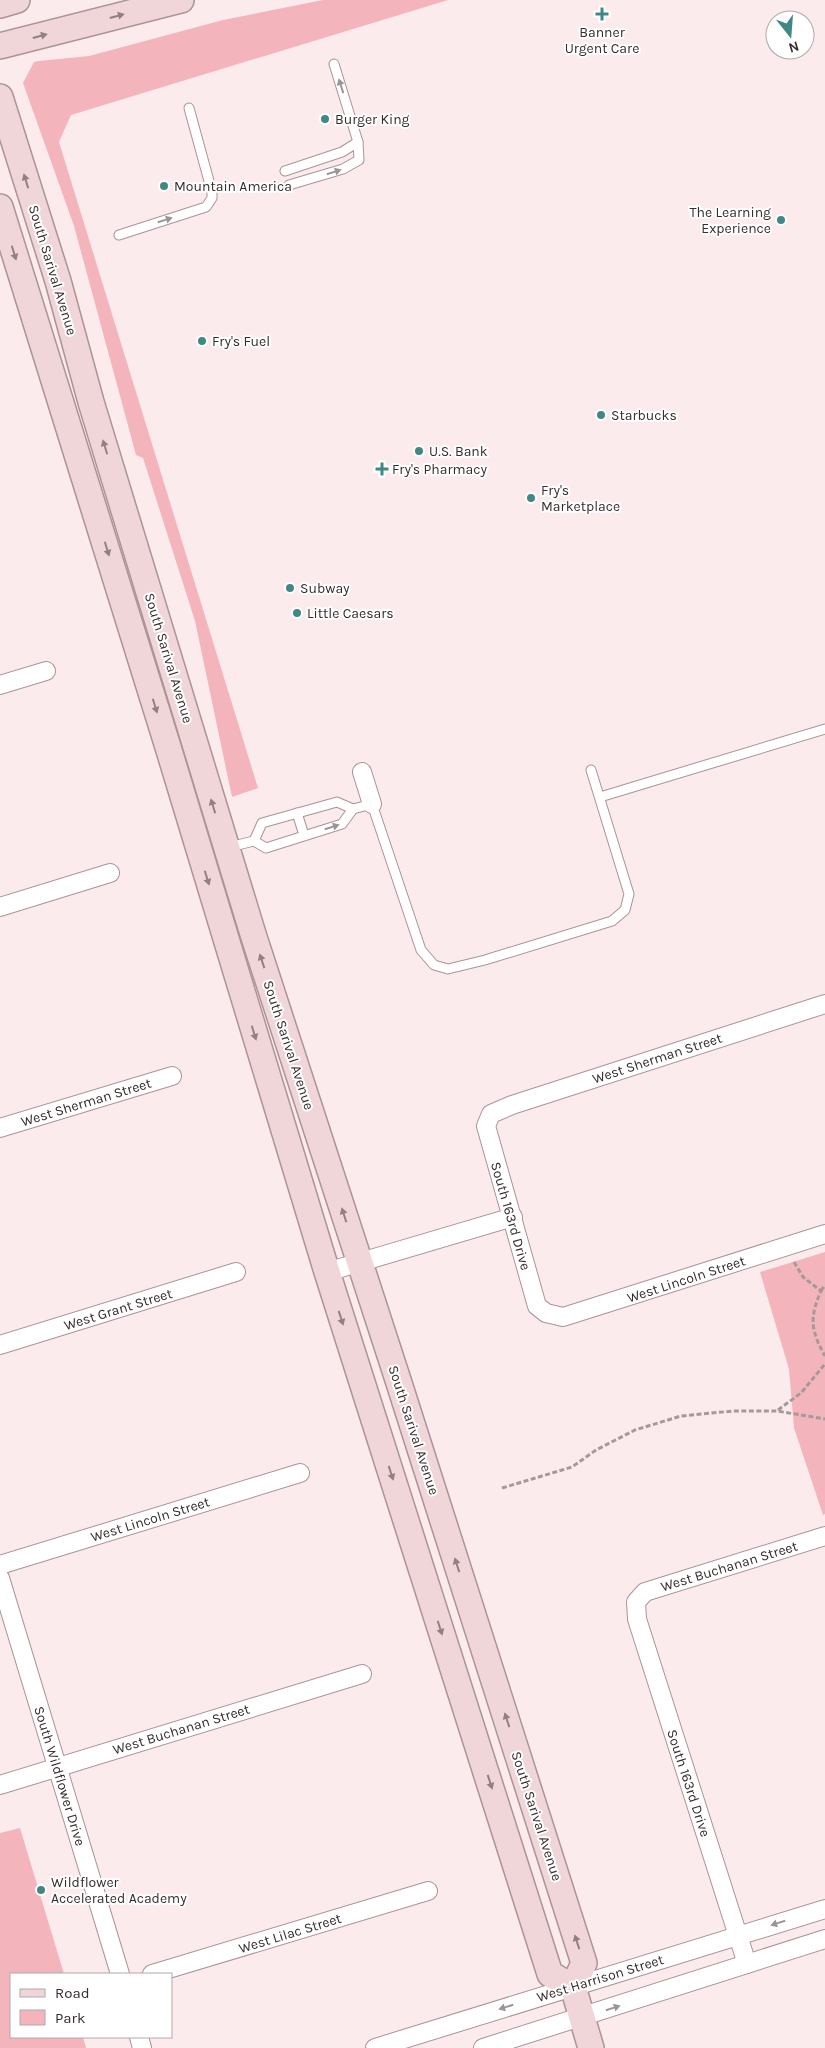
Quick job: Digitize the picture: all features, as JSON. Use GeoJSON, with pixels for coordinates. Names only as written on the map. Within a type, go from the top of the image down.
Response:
{"type":"FeatureCollection","features":[{"type":"Feature","properties":{"kind":"main road"},"geometry":{"type":"LineString","coordinates":[[0,5],[17,0]]}},
{"type":"Feature","properties":{"kind":"main road"},"geometry":{"type":"LineString","coordinates":[[0,46],[181,0]]}},
{"type":"Feature","properties":{"kind":"main road","name":"South Sarival Avenue"},"geometry":{"type":"LineString","coordinates":[[0,98],[58,281],[91,402],[226,847],[584,1963],[573,1987],[550,1974],[326,1272],[168,747],[0,207]]}},
{"type":"Feature","properties":{"kind":"main road"},"geometry":{"type":"LineString","coordinates":[[92,502],[120,494]]}},
{"type":"Feature","properties":{"kind":"main road"},"geometry":{"type":"LineString","coordinates":[[168,747],[193,740]]}},
{"type":"Feature","properties":{"kind":"main road"},"geometry":{"type":"LineString","coordinates":[[573,1987],[591,2048]]}},
{"type":"Feature","properties":{"kind":"street"},"geometry":{"type":"LineString","coordinates":[[0,685],[46,671]]}},
{"type":"Feature","properties":{"kind":"street"},"geometry":{"type":"LineString","coordinates":[[362,772],[372,804]]}},
{"type":"Feature","properties":{"kind":"street"},"geometry":{"type":"LineString","coordinates":[[0,907],[110,873]]}},
{"type":"Feature","properties":{"kind":"street","name":"West Sherman Street"},"geometry":{"type":"LineString","coordinates":[[491,1114],[512,1105],[825,1004]]}},
{"type":"Feature","properties":{"kind":"street","name":"West Sherman Street"},"geometry":{"type":"LineString","coordinates":[[0,1128],[172,1076]]}},
{"type":"Feature","properties":{"kind":"street","name":"South 163rd Drive"},"geometry":{"type":"LineString","coordinates":[[491,1114],[486,1126],[490,1142],[537,1306],[546,1314]]}},
{"type":"Feature","properties":{"kind":"street"},"geometry":{"type":"LineString","coordinates":[[326,1272],[513,1217]]}},
{"type":"Feature","properties":{"kind":"street","name":"West Lincoln Street"},"geometry":{"type":"LineString","coordinates":[[546,1314],[563,1317],[825,1234]]}},
{"type":"Feature","properties":{"kind":"street","name":"West Grant Street"},"geometry":{"type":"LineString","coordinates":[[0,1345],[236,1272]]}},
{"type":"Feature","properties":{"kind":"street","name":"West Lincoln Street"},"geometry":{"type":"LineString","coordinates":[[0,1565],[300,1473]]}},
{"type":"Feature","properties":{"kind":"street","name":"West Buchanan Street"},"geometry":{"type":"LineString","coordinates":[[636,1602],[645,1592],[825,1536]]}},
{"type":"Feature","properties":{"kind":"street","name":"South Wildflower Drive"},"geometry":{"type":"LineString","coordinates":[[0,1578],[120,1973]]}},
{"type":"Feature","properties":{"kind":"street","name":"South 163rd Drive"},"geometry":{"type":"LineString","coordinates":[[636,1602],[637,1618],[746,1964]]}},
{"type":"Feature","properties":{"kind":"street","name":"West Buchanan Street"},"geometry":{"type":"LineString","coordinates":[[0,1785],[362,1674]]}},
{"type":"Feature","properties":{"kind":"street","name":"West Lilac Street"},"geometry":{"type":"LineString","coordinates":[[155,1973],[428,1891]]}},
{"type":"Feature","properties":{"kind":"street","name":"West Harrison Street"},"geometry":{"type":"LineString","coordinates":[[375,2048],[825,1909]]}},
{"type":"Feature","properties":{"kind":"street"},"geometry":{"type":"LineString","coordinates":[[483,2048],[825,1939]]}},
{"type":"Feature","properties":{"kind":"lane"},"geometry":{"type":"LineString","coordinates":[[289,185],[343,169],[359,160],[358,142],[334,64]]}},
{"type":"Feature","properties":{"kind":"lane"},"geometry":{"type":"LineString","coordinates":[[119,235],[206,207],[212,198],[189,108]]}},
{"type":"Feature","properties":{"kind":"lane"},"geometry":{"type":"LineString","coordinates":[[285,171],[342,152],[358,142]]}},
{"type":"Feature","properties":{"kind":"lane"},"geometry":{"type":"LineString","coordinates":[[600,797],[825,729]]}},
{"type":"Feature","properties":{"kind":"lane"},"geometry":{"type":"LineString","coordinates":[[226,847],[254,840],[266,848],[342,824],[353,810],[372,804],[421,950],[434,965],[448,970],[612,921],[625,910],[629,894],[591,770]]}},
{"type":"Feature","properties":{"kind":"lane"},"geometry":{"type":"LineString","coordinates":[[254,840],[262,823],[337,802],[353,810]]}},
{"type":"Feature","properties":{"kind":"lane"},"geometry":{"type":"LineString","coordinates":[[297,813],[304,835]]}},
{"type":"Feature","properties":{"kind":"path"},"geometry":{"type":"LineString","coordinates":[[789,1246],[792,1258],[803,1276],[820,1291]]}},
{"type":"Feature","properties":{"kind":"path"},"geometry":{"type":"LineString","coordinates":[[825,1285],[815,1302],[813,1321],[814,1335],[825,1356]]}},
{"type":"Feature","properties":{"kind":"path"},"geometry":{"type":"LineString","coordinates":[[777,1411],[801,1393],[825,1364]]}},
{"type":"Feature","properties":{"kind":"path"},"geometry":{"type":"LineString","coordinates":[[502,1488],[572,1467],[596,1450],[635,1430],[681,1416],[733,1411],[777,1411],[825,1419]]}},
{"type":"Feature","properties":{"kind":"green space"},"geometry":{"type":"Polygon","coordinates":[[[323,0],[448,0],[71,115],[59,142],[258,788],[232,797],[195,621],[143,458],[136,455],[74,226],[23,83],[34,62],[89,56],[223,20],[323,0]]]}},
{"type":"Feature","properties":{"kind":"green space"},"geometry":{"type":"Polygon","coordinates":[[[825,1252],[825,1514],[823,1515],[794,1428],[789,1369],[760,1272],[825,1252]]]}},
{"type":"Feature","properties":{"kind":"green space"},"geometry":{"type":"Polygon","coordinates":[[[20,1828],[64,1973],[10,1973],[10,2038],[83,2038],[86,2048],[0,2048],[0,1833],[20,1828]]]}},
{"type":"Feature","properties":{"kind":"place","name":"Banner Urgent Care"},"geometry":{"type":"Point","coordinates":[602,14]}},
{"type":"Feature","properties":{"kind":"place","name":"Burger King"},"geometry":{"type":"Point","coordinates":[325,119]}},
{"type":"Feature","properties":{"kind":"place","name":"Mountain America"},"geometry":{"type":"Point","coordinates":[164,186]}},
{"type":"Feature","properties":{"kind":"place","name":"The Learning Experience"},"geometry":{"type":"Point","coordinates":[781,220]}},
{"type":"Feature","properties":{"kind":"place","name":"Fry's Fuel"},"geometry":{"type":"Point","coordinates":[202,341]}},
{"type":"Feature","properties":{"kind":"place","name":"Starbucks"},"geometry":{"type":"Point","coordinates":[601,415]}},
{"type":"Feature","properties":{"kind":"place","name":"U.S. Bank"},"geometry":{"type":"Point","coordinates":[419,451]}},
{"type":"Feature","properties":{"kind":"place","name":"Fry's Pharmacy"},"geometry":{"type":"Point","coordinates":[382,469]}},
{"type":"Feature","properties":{"kind":"place","name":"Fry's Marketplace"},"geometry":{"type":"Point","coordinates":[531,498]}},
{"type":"Feature","properties":{"kind":"place","name":"Subway"},"geometry":{"type":"Point","coordinates":[290,588]}},
{"type":"Feature","properties":{"kind":"place","name":"Little Caesars"},"geometry":{"type":"Point","coordinates":[297,613]}},
{"type":"Feature","properties":{"kind":"place","name":"Wildflower Accelerated Academy"},"geometry":{"type":"Point","coordinates":[41,1890]}}]}
